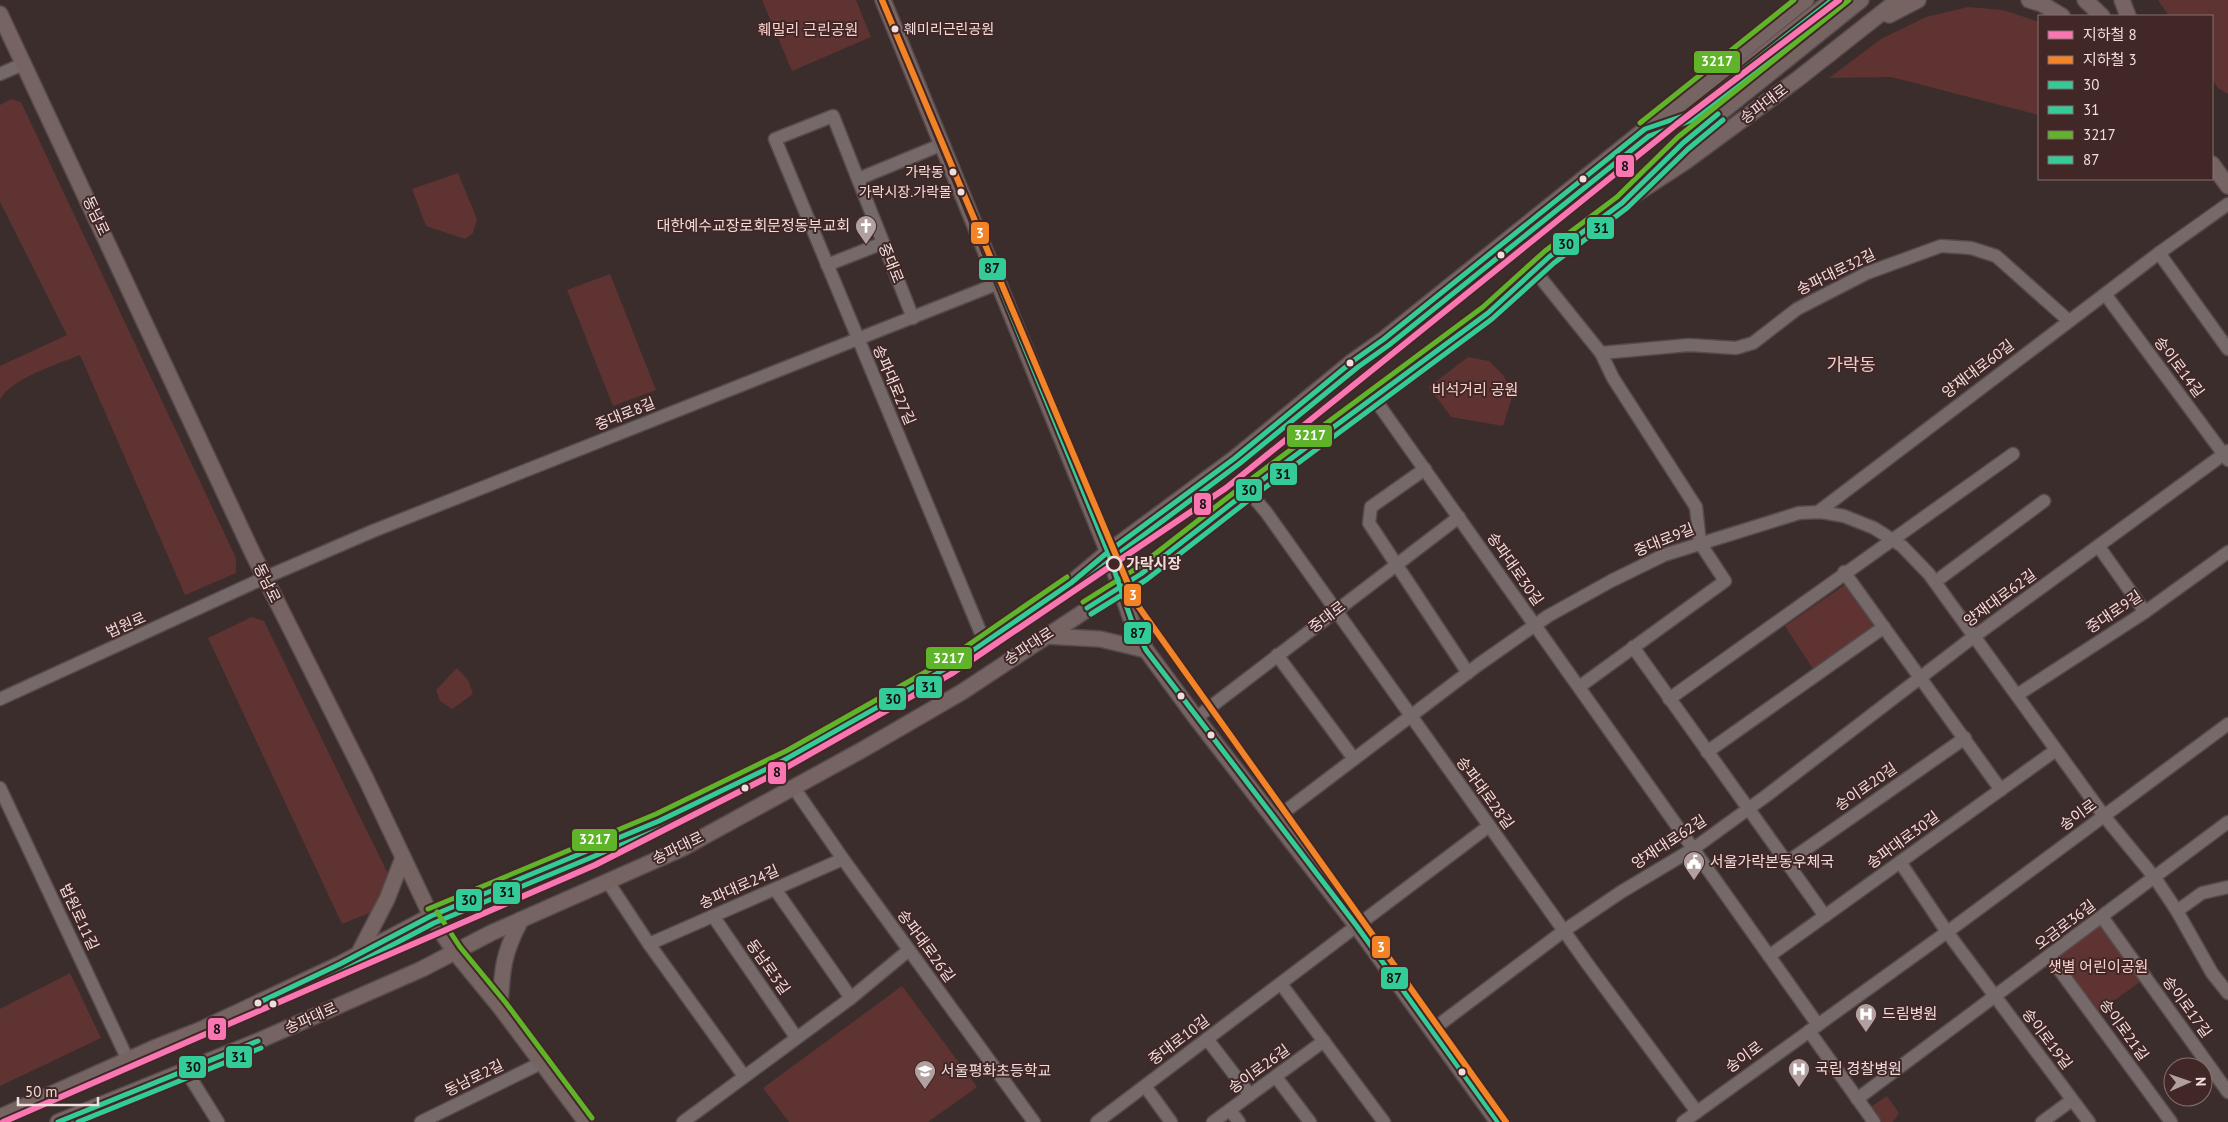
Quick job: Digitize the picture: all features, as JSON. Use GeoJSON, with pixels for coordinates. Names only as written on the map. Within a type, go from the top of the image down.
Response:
{"type":"FeatureCollection","features":[{"type":"Feature","properties":{"kind":"main road"},"geometry":{"type":"LineString","coordinates":[[883,0],[1108,552],[1132,622],[1146,650],[1196,718],[1356,925],[1498,1122]]}},
{"type":"Feature","properties":{"kind":"main road","name":"송파대로"},"geometry":{"type":"LineString","coordinates":[[0,1117],[200,1030],[431,916],[659,821],[785,760],[949,666],[1071,583],[1108,552],[1235,458],[1353,361],[1384,339],[1806,0]]}},
{"type":"Feature","properties":{"kind":"main road"},"geometry":{"type":"LineString","coordinates":[[1645,129],[1686,115],[1832,0]]}},
{"type":"Feature","properties":{"kind":"main road"},"geometry":{"type":"LineString","coordinates":[[1622,203],[1683,143],[1861,0]]}},
{"type":"Feature","properties":{"kind":"main road","name":"송파대로"},"geometry":{"type":"LineString","coordinates":[[58,1122],[258,1041],[422,969],[454,951],[520,920],[681,848],[794,788],[962,692],[1121,587],[1488,313],[1549,257],[1622,203],[1685,162],[1799,78],[1898,0]]}},
{"type":"Feature","properties":{"kind":"main road"},"geometry":{"type":"LineString","coordinates":[[1852,35],[1918,0]]}},
{"type":"Feature","properties":{"kind":"main road"},"geometry":{"type":"LineString","coordinates":[[2029,0],[2042,4],[2060,15]]}},
{"type":"Feature","properties":{"kind":"main road"},"geometry":{"type":"LineString","coordinates":[[2085,0],[2101,15]]}},
{"type":"Feature","properties":{"kind":"main road"},"geometry":{"type":"LineString","coordinates":[[2102,0],[2108,15]]}},
{"type":"Feature","properties":{"kind":"main road"},"geometry":{"type":"LineString","coordinates":[[2122,0],[2128,15]]}},
{"type":"Feature","properties":{"kind":"main road","name":"동남로"},"geometry":{"type":"LineString","coordinates":[[0,14],[264,578],[431,916],[454,951],[500,1007],[586,1122]]}},
{"type":"Feature","properties":{"kind":"main road"},"geometry":{"type":"LineString","coordinates":[[2213,165],[2228,186]]}},
{"type":"Feature","properties":{"kind":"main road"},"geometry":{"type":"LineString","coordinates":[[1045,636],[1100,639],[1146,650]]}},
{"type":"Feature","properties":{"kind":"main road"},"geometry":{"type":"LineString","coordinates":[[359,953],[387,900],[404,858]]}},
{"type":"Feature","properties":{"kind":"main road"},"geometry":{"type":"LineString","coordinates":[[500,1007],[502,967],[508,944],[520,920]]}},
{"type":"Feature","properties":{"kind":"street"},"geometry":{"type":"LineString","coordinates":[[0,74],[23,64]]}},
{"type":"Feature","properties":{"kind":"street","name":"중대로"},"geometry":{"type":"LineString","coordinates":[[775,139],[833,116],[913,318]]}},
{"type":"Feature","properties":{"kind":"street","name":"송파대로27길"},"geometry":{"type":"LineString","coordinates":[[775,139],[857,340],[985,643]]}},
{"type":"Feature","properties":{"kind":"street"},"geometry":{"type":"LineString","coordinates":[[858,180],[943,144]]}},
{"type":"Feature","properties":{"kind":"street","name":"양재대로60길"},"geometry":{"type":"LineString","coordinates":[[1818,512],[2104,294],[2228,204]]}},
{"type":"Feature","properties":{"kind":"street"},"geometry":{"type":"LineString","coordinates":[[827,265],[883,243]]}},
{"type":"Feature","properties":{"kind":"street","name":"송파대로32길"},"geometry":{"type":"LineString","coordinates":[[1600,353],[1689,345],[1736,348],[1753,343],[1797,309],[1867,273],[1941,246],[1972,248],[1996,256],[2069,321]]}},
{"type":"Feature","properties":{"kind":"street"},"geometry":{"type":"LineString","coordinates":[[2159,253],[2228,349]]}},
{"type":"Feature","properties":{"kind":"street"},"geometry":{"type":"LineString","coordinates":[[1535,271],[1600,353],[1613,378],[1696,507],[1700,543],[1725,582],[1579,687]]}},
{"type":"Feature","properties":{"kind":"street","name":"중대로8길"},"geometry":{"type":"LineString","coordinates":[[264,578],[373,532],[999,283]]}},
{"type":"Feature","properties":{"kind":"street","name":"송이로14길"},"geometry":{"type":"LineString","coordinates":[[2104,294],[2227,455]]}},
{"type":"Feature","properties":{"kind":"street","name":"송파대로30길"},"geometry":{"type":"LineString","coordinates":[[1374,398],[1769,956],[1813,1028]]}},
{"type":"Feature","properties":{"kind":"street"},"geometry":{"type":"LineString","coordinates":[[1669,698],[1844,572],[2013,454]]}},
{"type":"Feature","properties":{"kind":"street","name":"양재대로62길"},"geometry":{"type":"LineString","coordinates":[[1432,1030],[1565,930],[1621,892],[1693,849],[1974,637],[2227,455]]}},
{"type":"Feature","properties":{"kind":"street"},"geometry":{"type":"LineString","coordinates":[[1425,469],[1371,507],[1369,524],[1468,673]]}},
{"type":"Feature","properties":{"kind":"street","name":"송파대로28길"},"geometry":{"type":"LineString","coordinates":[[1248,492],[1266,512],[1489,826],[1697,1112]]}},
{"type":"Feature","properties":{"kind":"street"},"geometry":{"type":"LineString","coordinates":[[1936,582],[2044,502]]}},
{"type":"Feature","properties":{"kind":"street","name":"중대로9길"},"geometry":{"type":"LineString","coordinates":[[1275,819],[1410,716],[1535,625],[1611,581],[1664,555],[1798,513],[1818,512],[1844,516],[1893,538],[1936,582],[2104,816]]}},
{"type":"Feature","properties":{"kind":"street","name":"중대로"},"geometry":{"type":"LineString","coordinates":[[1196,718],[1459,517]]}},
{"type":"Feature","properties":{"kind":"street"},"geometry":{"type":"LineString","coordinates":[[2099,547],[2145,612]]}},
{"type":"Feature","properties":{"kind":"street","name":"중대로9길"},"geometry":{"type":"LineString","coordinates":[[2017,695],[2145,612],[2228,552]]}},
{"type":"Feature","properties":{"kind":"street"},"geometry":{"type":"LineString","coordinates":[[1844,572],[2001,790]]}},
{"type":"Feature","properties":{"kind":"street","name":"법원로"},"geometry":{"type":"LineString","coordinates":[[0,699],[264,578]]}},
{"type":"Feature","properties":{"kind":"street"},"geometry":{"type":"LineString","coordinates":[[1707,752],[1884,627]]}},
{"type":"Feature","properties":{"kind":"street"},"geometry":{"type":"LineString","coordinates":[[1633,647],[1825,916]]}},
{"type":"Feature","properties":{"kind":"street"},"geometry":{"type":"LineString","coordinates":[[1277,655],[1354,759]]}},
{"type":"Feature","properties":{"kind":"street","name":"송이로"},"geometry":{"type":"LineString","coordinates":[[1683,1122],[1947,932],[2228,724]]}},
{"type":"Feature","properties":{"kind":"street","name":"송이로20길"},"geometry":{"type":"LineString","coordinates":[[1786,863],[1965,738]]}},
{"type":"Feature","properties":{"kind":"street","name":"송파대로30길"},"geometry":{"type":"LineString","coordinates":[[1769,956],[2056,750]]}},
{"type":"Feature","properties":{"kind":"street","name":"법원로11길"},"geometry":{"type":"LineString","coordinates":[[0,788],[128,1060]]}},
{"type":"Feature","properties":{"kind":"street","name":"송파대로26길"},"geometry":{"type":"LineString","coordinates":[[794,788],[843,859],[1034,1122]]}},
{"type":"Feature","properties":{"kind":"street"},"geometry":{"type":"LineString","coordinates":[[2104,816],[2155,878],[2177,911],[2212,973],[2228,993]]}},
{"type":"Feature","properties":{"kind":"street","name":"오금로36길"},"geometry":{"type":"LineString","coordinates":[[1995,998],[2228,822]]}},
{"type":"Feature","properties":{"kind":"street"},"geometry":{"type":"LineString","coordinates":[[1356,925],[1489,826]]}},
{"type":"Feature","properties":{"kind":"street","name":"송파대로24길"},"geometry":{"type":"LineString","coordinates":[[649,944],[843,859]]}},
{"type":"Feature","properties":{"kind":"street"},"geometry":{"type":"LineString","coordinates":[[1900,862],[1947,932]]}},
{"type":"Feature","properties":{"kind":"street"},"geometry":{"type":"LineString","coordinates":[[608,882],[649,944],[744,1076]]}},
{"type":"Feature","properties":{"kind":"street"},"geometry":{"type":"LineString","coordinates":[[2177,911],[2202,893],[2228,887]]}},
{"type":"Feature","properties":{"kind":"street"},"geometry":{"type":"LineString","coordinates":[[774,889],[851,998]]}},
{"type":"Feature","properties":{"kind":"street","name":"동남로3길"},"geometry":{"type":"LineString","coordinates":[[713,916],[796,1037]]}},
{"type":"Feature","properties":{"kind":"street","name":"송이로17길"},"geometry":{"type":"LineString","coordinates":[[2102,917],[2228,1092]]}},
{"type":"Feature","properties":{"kind":"street","name":"중대로10길"},"geometry":{"type":"LineString","coordinates":[[1097,1122],[1281,984],[1356,925]]}},
{"type":"Feature","properties":{"kind":"street","name":"송이로19길"},"geometry":{"type":"LineString","coordinates":[[1947,932],[2089,1122]]}},
{"type":"Feature","properties":{"kind":"street"},"geometry":{"type":"LineString","coordinates":[[688,1121],[744,1076],[851,998],[909,950]]}},
{"type":"Feature","properties":{"kind":"street","name":"송이로21길"},"geometry":{"type":"LineString","coordinates":[[2050,957],[2172,1122]]}},
{"type":"Feature","properties":{"kind":"street"},"geometry":{"type":"LineString","coordinates":[[1281,984],[1384,1122]]}},
{"type":"Feature","properties":{"kind":"street"},"geometry":{"type":"LineString","coordinates":[[1858,1099],[1995,998]]}},
{"type":"Feature","properties":{"kind":"street"},"geometry":{"type":"LineString","coordinates":[[1813,1028],[1874,1122]]}},
{"type":"Feature","properties":{"kind":"street"},"geometry":{"type":"LineString","coordinates":[[1207,1040],[1250,1095]]}},
{"type":"Feature","properties":{"kind":"street","name":"송이로26길"},"geometry":{"type":"LineString","coordinates":[[1213,1122],[1324,1041]]}},
{"type":"Feature","properties":{"kind":"street","name":"동남로2길"},"geometry":{"type":"LineString","coordinates":[[422,1122],[541,1063]]}},
{"type":"Feature","properties":{"kind":"street"},"geometry":{"type":"LineString","coordinates":[[185,1069],[218,1122]]}},
{"type":"Feature","properties":{"kind":"street"},"geometry":{"type":"LineString","coordinates":[[1276,1077],[1310,1122]]}},
{"type":"Feature","properties":{"kind":"street"},"geometry":{"type":"LineString","coordinates":[[1145,1086],[1171,1122]]}},
{"type":"Feature","properties":{"kind":"street"},"geometry":{"type":"LineString","coordinates":[[2042,1122],[2072,1100]]}},
{"type":"Feature","properties":{"kind":"street"},"geometry":{"type":"LineString","coordinates":[[1230,1110],[1239,1122]]}},
{"type":"Feature","properties":{"kind":"green space","name":"훼밀리 근린공원"},"geometry":{"type":"Polygon","coordinates":[[[762,0],[856,0],[871,37],[792,71],[762,0]]]}},
{"type":"Feature","properties":{"kind":"green space"},"geometry":{"type":"Polygon","coordinates":[[[2158,0],[2228,0],[2228,94],[2218,88],[2213,80],[2213,15],[2168,15],[2158,0]]]}},
{"type":"Feature","properties":{"kind":"green space"},"geometry":{"type":"Polygon","coordinates":[[[1968,7],[2003,10],[2038,22],[2038,115],[1891,77],[1829,78],[1881,39],[1926,17],[1968,7]]]}},
{"type":"Feature","properties":{"kind":"green space"},"geometry":{"type":"Polygon","coordinates":[[[11,99],[21,102],[236,558],[236,573],[185,595],[80,355],[48,367],[24,379],[5,393],[0,400],[0,366],[67,335],[0,202],[0,105],[11,99]]]}},
{"type":"Feature","properties":{"kind":"green space"},"geometry":{"type":"Polygon","coordinates":[[[458,173],[477,219],[473,233],[465,239],[426,226],[412,189],[458,173]]]}},
{"type":"Feature","properties":{"kind":"green space"},"geometry":{"type":"Polygon","coordinates":[[[610,274],[656,390],[613,406],[567,290],[610,274]]]}},
{"type":"Feature","properties":{"kind":"green space","name":"비석거리 공원"},"geometry":{"type":"Polygon","coordinates":[[[1468,357],[1489,361],[1504,376],[1512,397],[1503,426],[1451,417],[1429,387],[1468,357]]]}},
{"type":"Feature","properties":{"kind":"green space"},"geometry":{"type":"Polygon","coordinates":[[[1849,582],[1880,626],[1815,672],[1785,626],[1849,582]]]}},
{"type":"Feature","properties":{"kind":"green space"},"geometry":{"type":"Polygon","coordinates":[[[252,617],[264,621],[393,884],[389,905],[342,924],[208,638],[252,617]]]}},
{"type":"Feature","properties":{"kind":"green space"},"geometry":{"type":"Polygon","coordinates":[[[457,668],[468,680],[473,694],[452,709],[440,701],[436,690],[457,668]]]}},
{"type":"Feature","properties":{"kind":"green space","name":"샛별 어린이공원"},"geometry":{"type":"Polygon","coordinates":[[[2102,924],[2144,979],[2097,1013],[2056,958],[2102,924]]]}},
{"type":"Feature","properties":{"kind":"green space"},"geometry":{"type":"Polygon","coordinates":[[[70,973],[101,1038],[0,1086],[0,1009],[70,973]]]}},
{"type":"Feature","properties":{"kind":"green space"},"geometry":{"type":"Polygon","coordinates":[[[902,986],[977,1087],[928,1122],[789,1122],[763,1088],[902,986]]]}},
{"type":"Feature","properties":{"kind":"green space"},"geometry":{"type":"Polygon","coordinates":[[[1887,1096],[1899,1113],[1893,1122],[1882,1122],[1872,1106],[1887,1096]]]}},
{"type":"Feature","properties":{"kind":"metro line","name":"3"},"geometry":{"type":"LineString","coordinates":[[882,0],[1136,603],[1506,1122]]}},
{"type":"Feature","properties":{"kind":"metro line","name":"8"},"geometry":{"type":"LineString","coordinates":[[3,1122],[595,865],[780,771],[951,674],[1226,488],[1677,124],[1839,0]]}},
{"type":"Feature","properties":{"kind":"transit line","name":"87"},"geometry":{"type":"LineString","coordinates":[[883,0],[1108,552],[1132,622],[1146,650],[1356,925],[1498,1122]]}},
{"type":"Feature","properties":{"kind":"transit line","name":"3217"},"geometry":{"type":"LineString","coordinates":[[1640,123],[1794,0]]}},
{"type":"Feature","properties":{"kind":"transit line","name":"30"},"geometry":{"type":"LineString","coordinates":[[258,1003],[340,964],[431,916],[659,821],[779,763],[949,667],[1071,583],[1108,552],[1235,458],[1353,361],[1384,339],[1645,129],[1686,115],[1832,0]]}},
{"type":"Feature","properties":{"kind":"transit line","name":"3217"},"geometry":{"type":"LineString","coordinates":[[1083,602],[1137,568],[1254,477],[1483,307],[1545,251],[1617,197],[1678,137],[1849,0]]}},
{"type":"Feature","properties":{"kind":"transit line","name":"31"},"geometry":{"type":"LineString","coordinates":[[261,1010],[343,971],[434,923],[662,828],[782,770],[953,674],[1075,589],[1113,558],[1239,464],[1649,136],[1690,121],[1837,6]]}},
{"type":"Feature","properties":{"kind":"transit line","name":"30"},"geometry":{"type":"LineString","coordinates":[[1087,608],[1141,574],[1258,483],[1488,313],[1549,257],[1622,203],[1683,143],[1718,114]]}},
{"type":"Feature","properties":{"kind":"transit line","name":"31"},"geometry":{"type":"LineString","coordinates":[[1091,614],[1146,580],[1263,489],[1492,319],[1554,263],[1627,208],[1688,149],[1723,120]]}},
{"type":"Feature","properties":{"kind":"transit line","name":"3217"},"geometry":{"type":"LineString","coordinates":[[428,909],[656,814],[788,750],[945,661],[1067,577]]}},
{"type":"Feature","properties":{"kind":"transit line","name":"3217"},"geometry":{"type":"LineString","coordinates":[[437,912],[460,947],[506,1003],[592,1118]]}},
{"type":"Feature","properties":{"kind":"transit line","name":"30"},"geometry":{"type":"LineString","coordinates":[[58,1122],[258,1041]]}},
{"type":"Feature","properties":{"kind":"transit line","name":"31"},"geometry":{"type":"LineString","coordinates":[[78,1122],[261,1048]]}},
{"type":"Feature","properties":{"kind":"place","name":"훼미리근린공원"},"geometry":{"type":"Point","coordinates":[895,29]}},
{"type":"Feature","properties":{"kind":"place","name":"가락동"},"geometry":{"type":"Point","coordinates":[953,172]}},
{"type":"Feature","properties":{"kind":"place","name":"가락시장.가락몰"},"geometry":{"type":"Point","coordinates":[961,192]}},
{"type":"Feature","properties":{"kind":"place","name":"대한예수교장로회문정동부교회"},"geometry":{"type":"Point","coordinates":[866,245]}},
{"type":"Feature","properties":{"kind":"place","name":"가락시장"},"geometry":{"type":"Point","coordinates":[1114,564]}},
{"type":"Feature","properties":{"kind":"place","name":"서울가락본동우체국"},"geometry":{"type":"Point","coordinates":[1694,881]}},
{"type":"Feature","properties":{"kind":"place","name":"드림병원"},"geometry":{"type":"Point","coordinates":[1866,1033]}},
{"type":"Feature","properties":{"kind":"place","name":"국립 경찰병원"},"geometry":{"type":"Point","coordinates":[1799,1088]}},
{"type":"Feature","properties":{"kind":"place","name":"서울평화초등학교"},"geometry":{"type":"Point","coordinates":[925,1090]}},
{"type":"Feature","properties":{"kind":"district","name":"가락동"},"geometry":{"type":"Point","coordinates":[1851,365]}}]}
